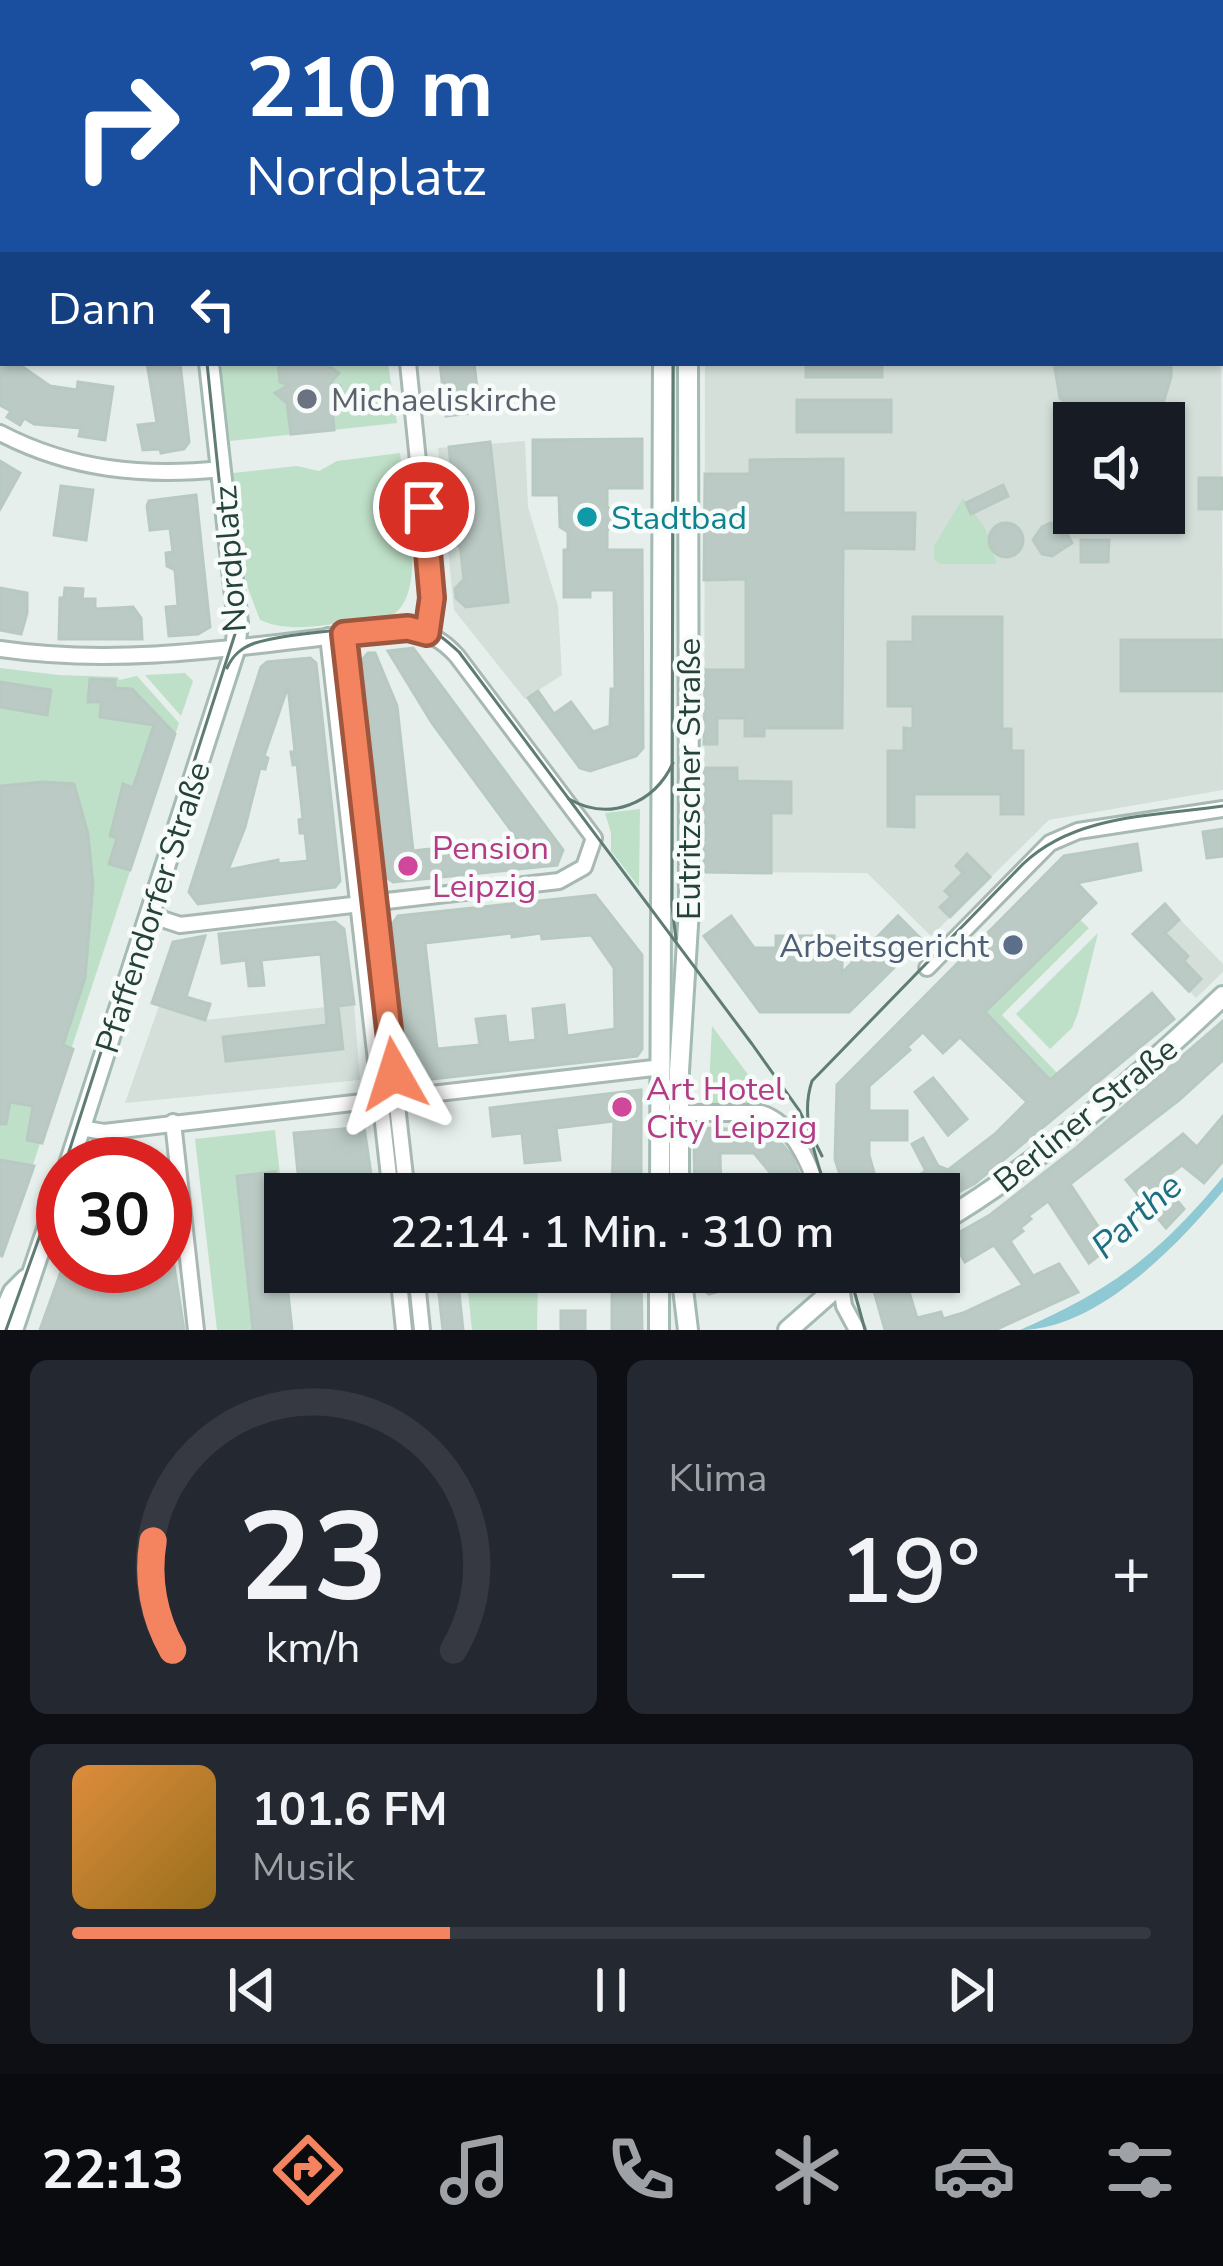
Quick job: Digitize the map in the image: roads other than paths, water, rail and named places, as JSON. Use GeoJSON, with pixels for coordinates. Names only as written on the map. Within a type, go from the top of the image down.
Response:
{"type":"FeatureCollection","features":[{"type":"Feature","properties":{"kind":"main road","name":"Nordplatz"},"geometry":{"type":"LineString","coordinates":[[209,366],[238,623],[235,650]]}},
{"type":"Feature","properties":{"kind":"main road","name":"Eutritzscher Straße"},"geometry":{"type":"LineString","coordinates":[[660,1173],[663,366]]}},
{"type":"Feature","properties":{"kind":"main road","name":"Eutritzscher Straße"},"geometry":{"type":"LineString","coordinates":[[679,1173],[688,909],[688,366]]}},
{"type":"Feature","properties":{"kind":"main road","name":"Pfaffendorfer Straße"},"geometry":{"type":"LineString","coordinates":[[78,1137],[235,650]]}},
{"type":"Feature","properties":{"kind":"main road","name":"Berliner Straße"},"geometry":{"type":"LineString","coordinates":[[960,1210],[986,1195],[1161,1054],[1223,996]]}},
{"type":"Feature","properties":{"kind":"main road"},"geometry":{"type":"LineString","coordinates":[[13,1330],[36,1259]]}},
{"type":"Feature","properties":{"kind":"main road"},"geometry":{"type":"LineString","coordinates":[[0,1322],[13,1292],[30,1276]]}},
{"type":"Feature","properties":{"kind":"main road"},"geometry":{"type":"LineString","coordinates":[[659,1293],[659,1330]]}},
{"type":"Feature","properties":{"kind":"main road"},"geometry":{"type":"LineString","coordinates":[[684,1293],[688,1330]]}},
{"type":"Feature","properties":{"kind":"main road"},"geometry":{"type":"LineString","coordinates":[[788,1330],[826,1293]]}},
{"type":"Feature","properties":{"kind":"street"},"geometry":{"type":"LineString","coordinates":[[150,915],[180,925],[560,881],[584,868],[594,838],[457,656],[445,642],[427,633],[432,598],[407,366]]}},
{"type":"Feature","properties":{"kind":"street"},"geometry":{"type":"LineString","coordinates":[[0,433],[32,449],[108,470],[222,469]]}},
{"type":"Feature","properties":{"kind":"street","name":"Nordplatz"},"geometry":{"type":"LineString","coordinates":[[235,650],[408,628],[427,633]]}},
{"type":"Feature","properties":{"kind":"street"},"geometry":{"type":"LineString","coordinates":[[336,635],[388,1098],[390,1173]]}},
{"type":"Feature","properties":{"kind":"street"},"geometry":{"type":"LineString","coordinates":[[0,649],[95,658],[235,650]]}},
{"type":"Feature","properties":{"kind":"street"},"geometry":{"type":"LineString","coordinates":[[927,968],[1050,843],[1078,831],[1223,809]]}},
{"type":"Feature","properties":{"kind":"street"},"geometry":{"type":"LineString","coordinates":[[81,1129],[104,1132],[662,1067]]}},
{"type":"Feature","properties":{"kind":"street"},"geometry":{"type":"LineString","coordinates":[[388,1098],[403,1173]]}},
{"type":"Feature","properties":{"kind":"street"},"geometry":{"type":"LineString","coordinates":[[679,1113],[772,1117],[808,1160],[812,1173]]}},
{"type":"Feature","properties":{"kind":"street"},"geometry":{"type":"LineString","coordinates":[[173,1122],[196,1330]]}},
{"type":"Feature","properties":{"kind":"street"},"geometry":{"type":"LineString","coordinates":[[400,1293],[404,1330]]}},
{"type":"Feature","properties":{"kind":"street"},"geometry":{"type":"LineString","coordinates":[[418,1293],[422,1330]]}},
{"type":"Feature","properties":{"kind":"street"},"geometry":{"type":"LineString","coordinates":[[845,1293],[846,1310],[857,1330]]}},
{"type":"Feature","properties":{"kind":"water"},"geometry":{"type":"Polygon","coordinates":[[[1223,1177],[1223,1191],[1204,1213],[1133,1281],[1078,1316],[1020,1330],[1082,1300],[1132,1267],[1177,1228],[1223,1177]]]}},
{"type":"Feature","properties":{"kind":"tram line"},"geometry":{"type":"LineString","coordinates":[[74,1137],[235,634],[207,366]]}},
{"type":"Feature","properties":{"kind":"tram line"},"geometry":{"type":"LineString","coordinates":[[673,366],[672,905],[676,939]]}},
{"type":"Feature","properties":{"kind":"tram line"},"geometry":{"type":"LineString","coordinates":[[227,668],[250,645],[315,633],[413,628],[448,642],[752,1044],[799,1110],[822,1156]]}},
{"type":"Feature","properties":{"kind":"tram line"},"geometry":{"type":"LineString","coordinates":[[569,799],[599,809],[629,805],[654,789],[673,763]]}},
{"type":"Feature","properties":{"kind":"tram line"},"geometry":{"type":"LineString","coordinates":[[820,1173],[808,1124],[812,1081],[1023,864],[1067,835],[1091,826],[1223,806]]}},
{"type":"Feature","properties":{"kind":"tram line"},"geometry":{"type":"LineString","coordinates":[[6,1330],[36,1246]]}},
{"type":"Feature","properties":{"kind":"tram line"},"geometry":{"type":"LineString","coordinates":[[855,1293],[865,1330]]}},
{"type":"Feature","properties":{"kind":"place","name":"Michaeliskirche"},"geometry":{"type":"Point","coordinates":[307,399]}},
{"type":"Feature","properties":{"kind":"place","name":"Stadtbad"},"geometry":{"type":"Point","coordinates":[587,517]}},
{"type":"Feature","properties":{"kind":"place","name":"Pension Leipzig"},"geometry":{"type":"Point","coordinates":[408,866]}},
{"type":"Feature","properties":{"kind":"place","name":"Arbeitsgericht"},"geometry":{"type":"Point","coordinates":[1013,945]}},
{"type":"Feature","properties":{"kind":"place","name":"Art Hotel City Leipzig"},"geometry":{"type":"Point","coordinates":[622,1107]}},
{"type":"Feature","properties":{"kind":"water label","name":"Parthe"},"geometry":{"type":"Point","coordinates":[1136,1215]}}]}
